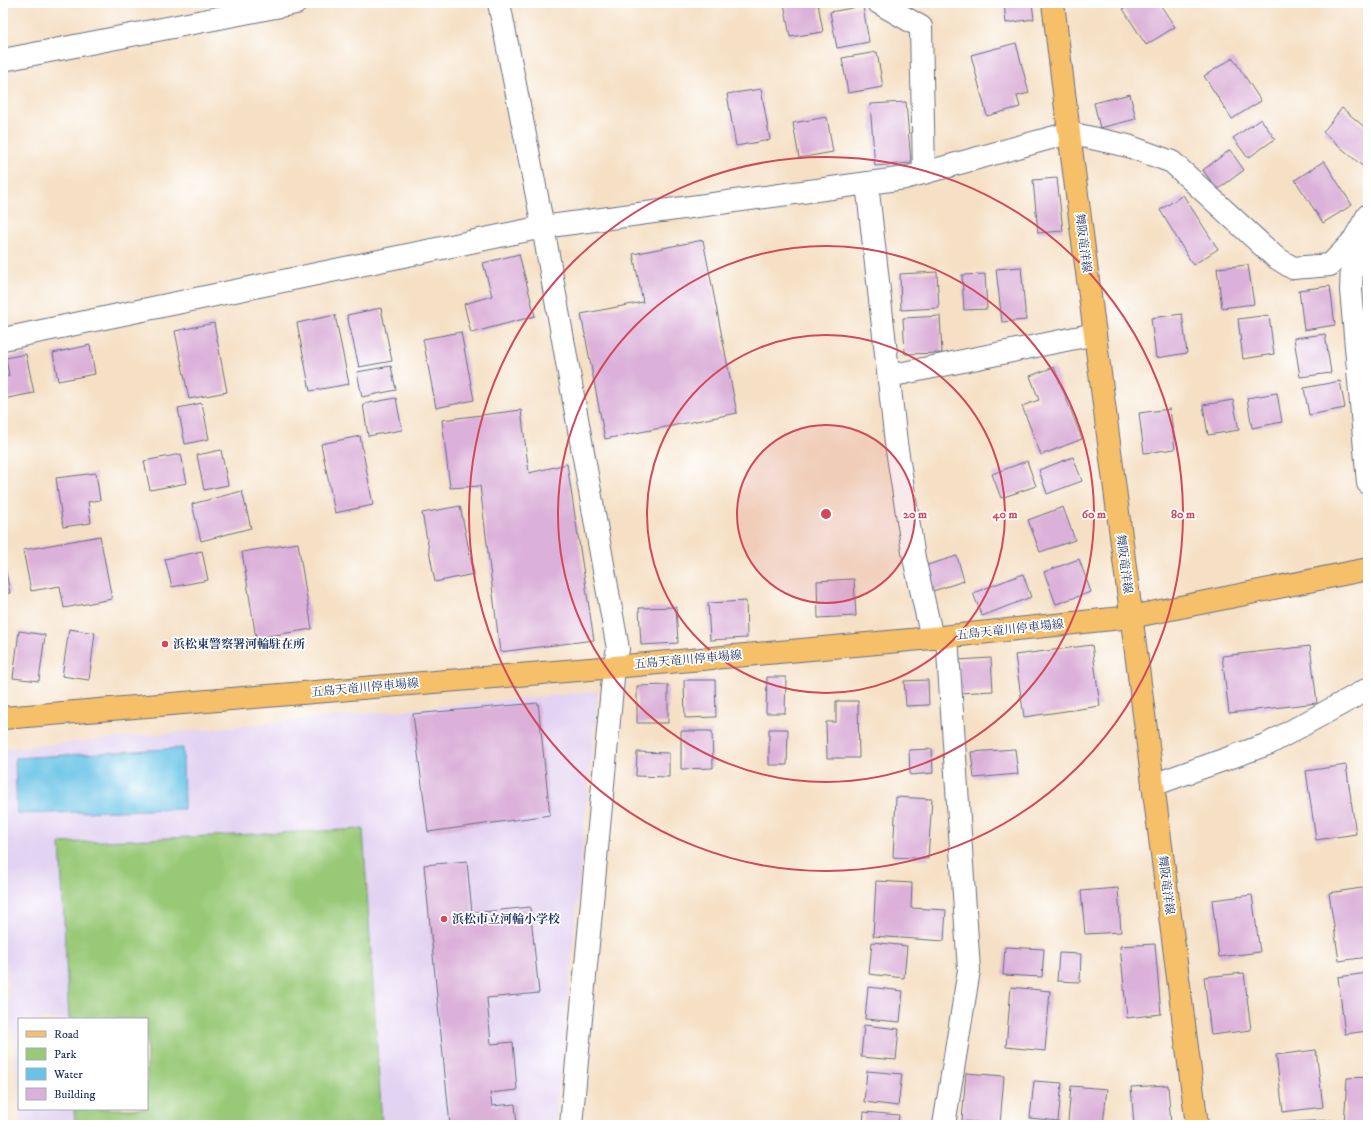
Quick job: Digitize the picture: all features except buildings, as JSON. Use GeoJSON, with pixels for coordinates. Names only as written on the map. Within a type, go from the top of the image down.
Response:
{"type":"FeatureCollection","features":[{"type":"Feature","properties":{"kind":"main road","name":"舞阪竜洋線"},"geometry":{"type":"LineString","coordinates":[[1053,3],[1197,1125]]}},
{"type":"Feature","properties":{"kind":"main road","name":"五島天竜川停車場線"},"geometry":{"type":"LineString","coordinates":[[3,718],[614,667],[940,637],[1131,617],[1368,569]]}},
{"type":"Feature","properties":{"kind":"street"},"geometry":{"type":"LineString","coordinates":[[3,60],[296,3]]}},
{"type":"Feature","properties":{"kind":"street"},"geometry":{"type":"LineString","coordinates":[[499,3],[543,227],[618,649],[614,667],[571,1125]]}},
{"type":"Feature","properties":{"kind":"street"},"geometry":{"type":"LineString","coordinates":[[879,3],[921,26],[924,173]]}},
{"type":"Feature","properties":{"kind":"street"},"geometry":{"type":"LineString","coordinates":[[3,339],[543,227],[905,178],[1069,133],[1128,146],[1172,162],[1275,257],[1293,268],[1330,265],[1353,242],[1368,215]]}},
{"type":"Feature","properties":{"kind":"street"},"geometry":{"type":"LineString","coordinates":[[867,183],[896,443],[914,558],[940,637],[969,970],[944,1125]]}},
{"type":"Feature","properties":{"kind":"street"},"geometry":{"type":"LineString","coordinates":[[1353,242],[1351,290],[1368,483]]}},
{"type":"Feature","properties":{"kind":"street"},"geometry":{"type":"LineString","coordinates":[[888,376],[1095,334]]}},
{"type":"Feature","properties":{"kind":"street"},"geometry":{"type":"LineString","coordinates":[[1153,785],[1268,744],[1368,689]]}},
{"type":"Feature","properties":{"kind":"shaded area"},"geometry":{"type":"Polygon","coordinates":[[[598,691],[555,1125],[21,1125],[20,1110],[148,1110],[148,1018],[18,1018],[18,1092],[3,934],[3,749],[598,691]]]}},
{"type":"Feature","properties":{"kind":"green space"},"geometry":{"type":"Polygon","coordinates":[[[363,829],[382,1125],[75,1125],[74,1110],[148,1110],[148,1018],[69,1018],[60,843],[363,829]]]}},
{"type":"Feature","properties":{"kind":"water"},"geometry":{"type":"Polygon","coordinates":[[[183,748],[184,809],[17,814],[15,758],[183,748]]]}},
{"type":"Feature","properties":{"kind":"place","name":"浜松東警察署河輪駐在所"},"geometry":{"type":"Point","coordinates":[165,644]}},
{"type":"Feature","properties":{"kind":"place","name":"浜松市立河輪小学校"},"geometry":{"type":"Point","coordinates":[444,919]}}]}
